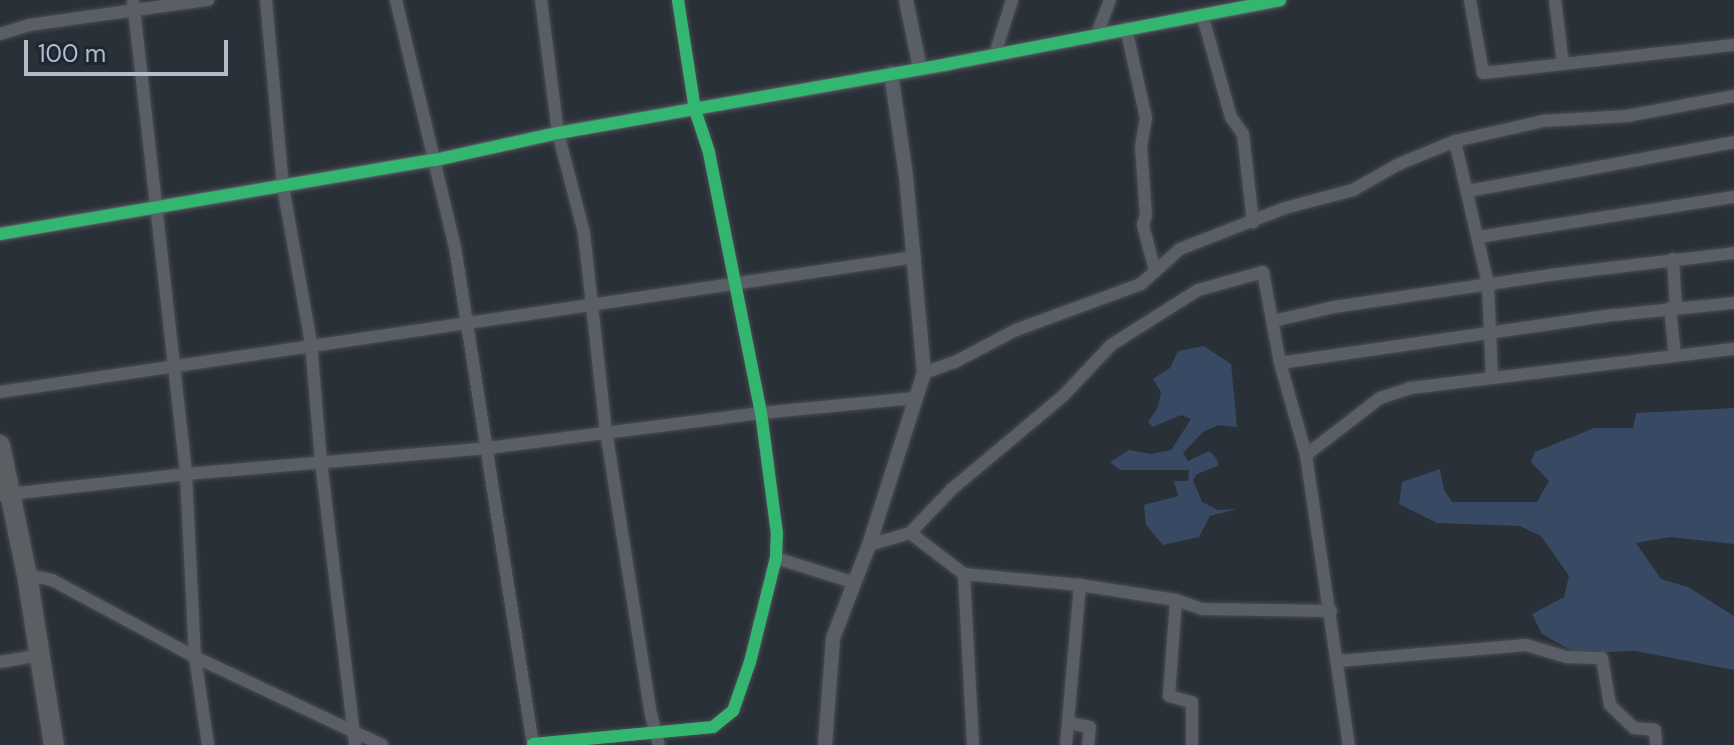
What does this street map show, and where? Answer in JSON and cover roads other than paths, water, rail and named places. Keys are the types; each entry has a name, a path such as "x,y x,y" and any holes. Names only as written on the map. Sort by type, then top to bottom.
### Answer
{"highway":[{"path":"0,445 5,494 27,575 54,745"}],"street":[{"path":"0,34 29,25 134,6 208,0"},
{"path":"266,0 283,187 311,343 321,462 355,745"},
{"path":"396,0 455,247 533,745 658,740 713,727 733,711 750,662 776,558 777,534 761,413 709,152 695,110 678,0"},
{"path":"541,0 558,133 584,233 606,431 658,740"},
{"path":"906,0 920,68"},
{"path":"995,54 1012,0"},
{"path":"1097,34 1110,0"},
{"path":"0,234 435,160 558,133 1280,0"},
{"path":"1470,0 1483,73 1734,45"},
{"path":"1555,0 1563,64"},
{"path":"134,6 186,474 195,657 208,745"},
{"path":"1202,14 1231,117 1243,134 1253,222"},
{"path":"1126,28 1146,118 1141,146 1146,215 1143,225 1155,271"},
{"path":"825,745 833,638 852,582 869,545 924,373 915,257 891,73"},
{"path":"924,373 941,368 1016,330 1141,284 1180,249 1285,208 1353,190 1399,164 1455,141 1543,121 1627,116 1734,96"},
{"path":"1455,141 1488,284 1492,378"},
{"path":"1468,191 1734,142"},
{"path":"1478,237 1611,213 1734,197"},
{"path":"1273,321 1334,307 1488,284 1734,253"},
{"path":"0,392 311,343 915,257"},
{"path":"1673,259 1675,356"},
{"path":"869,545 910,533 952,489 1063,396 1111,345 1198,290 1263,272 1280,363 1306,455 1339,661 1349,745"},
{"path":"1280,363 1673,308 1734,303"},
{"path":"1306,455 1380,398 1410,388 1734,349"},
{"path":"5,494 186,474 488,448 606,431 914,398"},
{"path":"910,533 964,574 1080,585 1176,600 1202,609 1331,611"},
{"path":"776,558 852,582"},
{"path":"964,574 973,745"},
{"path":"27,575 52,580 195,657 382,745"},
{"path":"1066,745 1080,585"},
{"path":"1176,600 1169,696 1192,702 1192,745"},
{"path":"1339,661 1526,645 1566,657 1602,658 1610,705 1634,728 1655,730 1656,745"},
{"path":"0,662 41,655"},
{"path":"1068,723 1090,727 1088,745"}],"water":[{"path":"1204,346 1231,364 1237,427 1218,425 1203,432 1183,453 1188,461 1209,451 1217,459 1218,466 1197,474 1193,480 1202,502 1218,510 1237,509 1210,516 1199,537 1163,545 1146,525 1144,505 1178,496 1174,481 1188,481 1189,470 1120,470 1110,462 1129,450 1151,454 1171,450 1191,419 1181,415 1153,427 1148,422 1158,407 1161,392 1153,379 1170,368 1178,351"},
{"path":"1734,408 1734,544 1670,537 1636,543 1661,579 1688,587 1734,616 1734,670 1635,651 1576,653 1542,634 1532,614 1564,597 1569,576 1541,536 1520,526 1437,523 1399,504 1402,482 1440,469 1444,490 1452,502 1537,502 1549,481 1531,462 1535,452 1594,428 1633,428 1636,413"}]}
